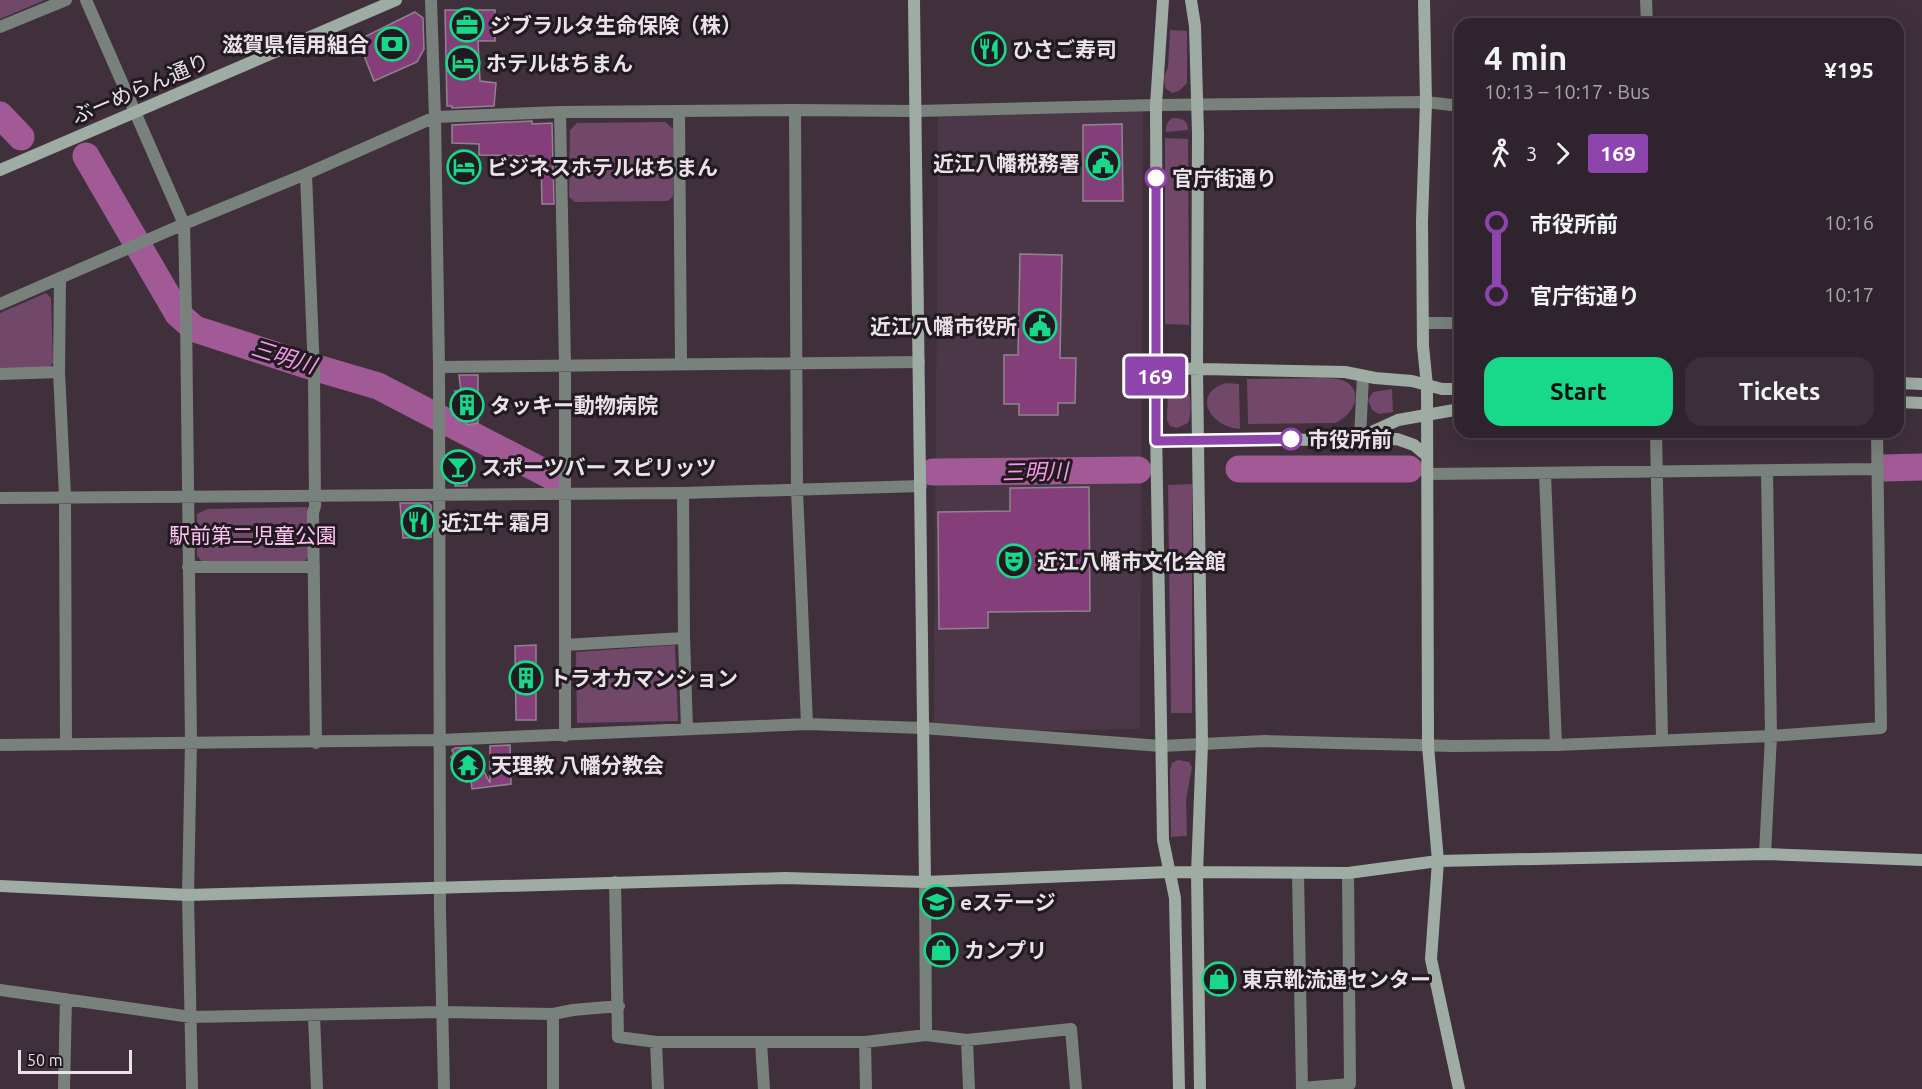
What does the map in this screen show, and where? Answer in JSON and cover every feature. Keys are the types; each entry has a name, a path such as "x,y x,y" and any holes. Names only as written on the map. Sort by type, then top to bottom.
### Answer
{"street":[{"path":"0,27 66,0"},
{"path":"86,0 184,225 191,742 188,895 192,1089"},
{"name":"ぶーめらん通り","path":"0,170 396,0"},
{"path":"431,0 441,494 440,740 444,1089"},
{"path":"914,0 926,1035"},
{"path":"1162,0 1156,105 1156,441 1163,840 1174,898 1179,1089"},
{"path":"1191,0 1195,26 1198,134 1197,369 1202,744 1197,873 1200,1089"},
{"path":"1424,0 1426,102 1422,221 1423,323 1427,386 1428,746 1438,861 1431,959 1459,1089"},
{"path":"1646,0 1647,18"},
{"path":"0,304 435,117 560,112 916,111 1197,104 1426,102 1454,104"},
{"path":"795,110 797,490 807,724"},
{"path":"679,111 681,363"},
{"path":"560,112 565,365 565,736"},
{"path":"306,174 314,367 316,743"},
{"path":"60,278 59,372 65,496 66,744"},
{"path":"1423,323 1454,323"},
{"path":"439,367 919,362"},
{"path":"1155,368 1346,372 1397,379 1442,389 1454,389"},
{"path":"0,374 59,372"},
{"path":"1360,438 1363,376"},
{"path":"1904,383 1922,384"},
{"path":"1904,402 1922,403"},
{"path":"1360,438 1398,420 1454,410"},
{"path":"1656,438 1662,739"},
{"path":"0,745 440,740 807,724 923,728 1161,746 1265,741 1428,746 1556,745 1771,736 1881,728 1877,438"},
{"path":"1156,441 1397,439 1414,445 1427,456"},
{"path":"1427,474 1878,470"},
{"path":"1765,854 1771,736 1767,471"},
{"path":"1545,474 1556,745"},
{"path":"0,498 683,493 921,486"},
{"path":"683,493 687,729"},
{"path":"188,567 314,567"},
{"path":"565,645 684,638"},
{"path":"0,886 188,895 784,878 925,882 1168,872 1348,873 1438,861 1765,854 1922,860"},
{"path":"1298,873 1302,1088 1350,1084 1348,873"},
{"path":"615,882 618,1037 656,1042 865,1042 926,1035 967,1040 1071,1029 1076,1089"},
{"path":"0,990 191,1017 442,1012 552,1014 619,1006"},
{"path":"64,1089 66,999"},
{"path":"552,1014 553,1089"},
{"path":"314,1016 317,1089"},
{"path":"967,1040 969,1089"},
{"path":"656,1042 658,1089"},
{"path":"761,1042 764,1089"},
{"path":"865,1042 866,1089"}],"shaded area":[{"path":"1143,108 1140,729 934,732 938,115"}],"green space":[{"path":"0,0 45,0 0,19"},
{"path":"1170,30 1187,31 1187,83 1179,91 1172,93 1165,88 1164,77 1168,67"},
{"path":"1173,118 1184,120 1188,130 1166,132 1169,120"},
{"path":"665,122 673,129 673,196 668,201 575,202 569,197 570,130 577,123"},
{"path":"1165,138 1188,139 1189,325 1165,324"},
{"path":"46,293 51,298 53,363 47,369 0,369 0,313"},
{"path":"1247,379 1342,380 1350,384 1354,390 1355,403 1341,420 1335,423 1248,424"},
{"path":"1176,382 1187,385 1190,404 1188,423 1177,428 1170,426 1167,420 1168,389"},
{"path":"1226,383 1239,384 1240,429 1220,422 1208,409 1209,394"},
{"path":"1392,389 1393,412 1379,414 1372,410 1368,400 1373,392"},
{"path":"1192,484 1192,713 1171,713 1168,485"},
{"name":"駅前第二児童公園","path":"307,507 309,555 304,563 204,564 197,556 197,514 208,509"},
{"path":"675,645 678,721 577,723 576,652"},
{"path":"1178,760 1189,762 1192,767 1186,800 1187,836 1171,837 1170,770 1172,763"}],"building":[{"path":"445,10 495,10 495,41 478,41 480,81 496,83 494,106 452,108 452,106 447,106"},
{"name":"滋賀県信用組合","path":"415,12 423,18 424,49 417,62 374,81 358,40"},
{"path":"532,121 532,124 552,123 554,204 542,204 541,156 479,155 479,144 452,143 452,125"},
{"name":"近江八幡税務署","path":"1122,124 1123,201 1083,201 1083,125"},
{"name":"近江八幡市役所","path":"1020,254 1062,255 1060,358 1076,358 1075,403 1058,403 1058,415 1019,415 1019,404 1004,404 1004,355 1018,355"},
{"name":"タッキー動物病院","path":"459,375 478,375 478,423 467,425 466,421 459,420 455,391 461,391"},
{"name":"スポーツバー スピリッツ","path":"450,456 466,456 467,486 455,486 455,478 448,479"},
{"name":"近江八幡市文化会館","path":"1089,487 1090,611 988,612 988,628 939,629 938,512 1010,511 1010,488"},
{"name":"近江牛 霜月","path":"400,503 429,503 431,505 431,537 403,538"},
{"name":"トラオカマンション","path":"536,645 536,720 516,720 515,646"},
{"name":"天理教 八幡分教会","path":"510,745 511,784 472,789 471,780 466,782 451,757 454,754 452,750 455,748 471,747 490,783 490,746"}],"waterway":[{"name":"三明川","path":"0,115 21,137"},
{"name":"三明川","path":"86,156 178,314 195,329 378,386 555,478"},
{"name":"三明川","path":"1884,468 1922,467"},
{"name":"三明川","path":"1239,469 1409,469"},
{"name":"三明川","path":"933,472 1138,470"}],"bus line":[{"name":"169","path":"1156,178 1156,441 1291,439"}],"place":[{"name":"ジブラルタ生命保険（株）","path":"467,25"},
{"name":"滋賀県信用組合","path":"392,44"},
{"name":"ひさご寿司","path":"989,49"},
{"name":"ホテルはちまん","path":"463,63"},
{"name":"近江八幡税務署","path":"1103,163"},
{"name":"ビジネスホテルはちまん","path":"464,167"},
{"name":"官庁街通り","path":"1156,178"},
{"name":"近江八幡市役所","path":"1040,326"},
{"name":"タッキー動物病院","path":"467,405"},
{"name":"市役所前","path":"1291,439"},
{"name":"スポーツバー スピリッツ","path":"458,467"},
{"name":"近江牛 霜月","path":"418,522"},
{"name":"近江八幡市文化会館","path":"1014,561"},
{"name":"トラオカマンション","path":"526,678"},
{"name":"天理教 八幡分教会","path":"468,765"},
{"name":"eステージ","path":"937,902"},
{"name":"カンプリ","path":"941,950"},
{"name":"東京靴流通センター","path":"1219,979"}]}
